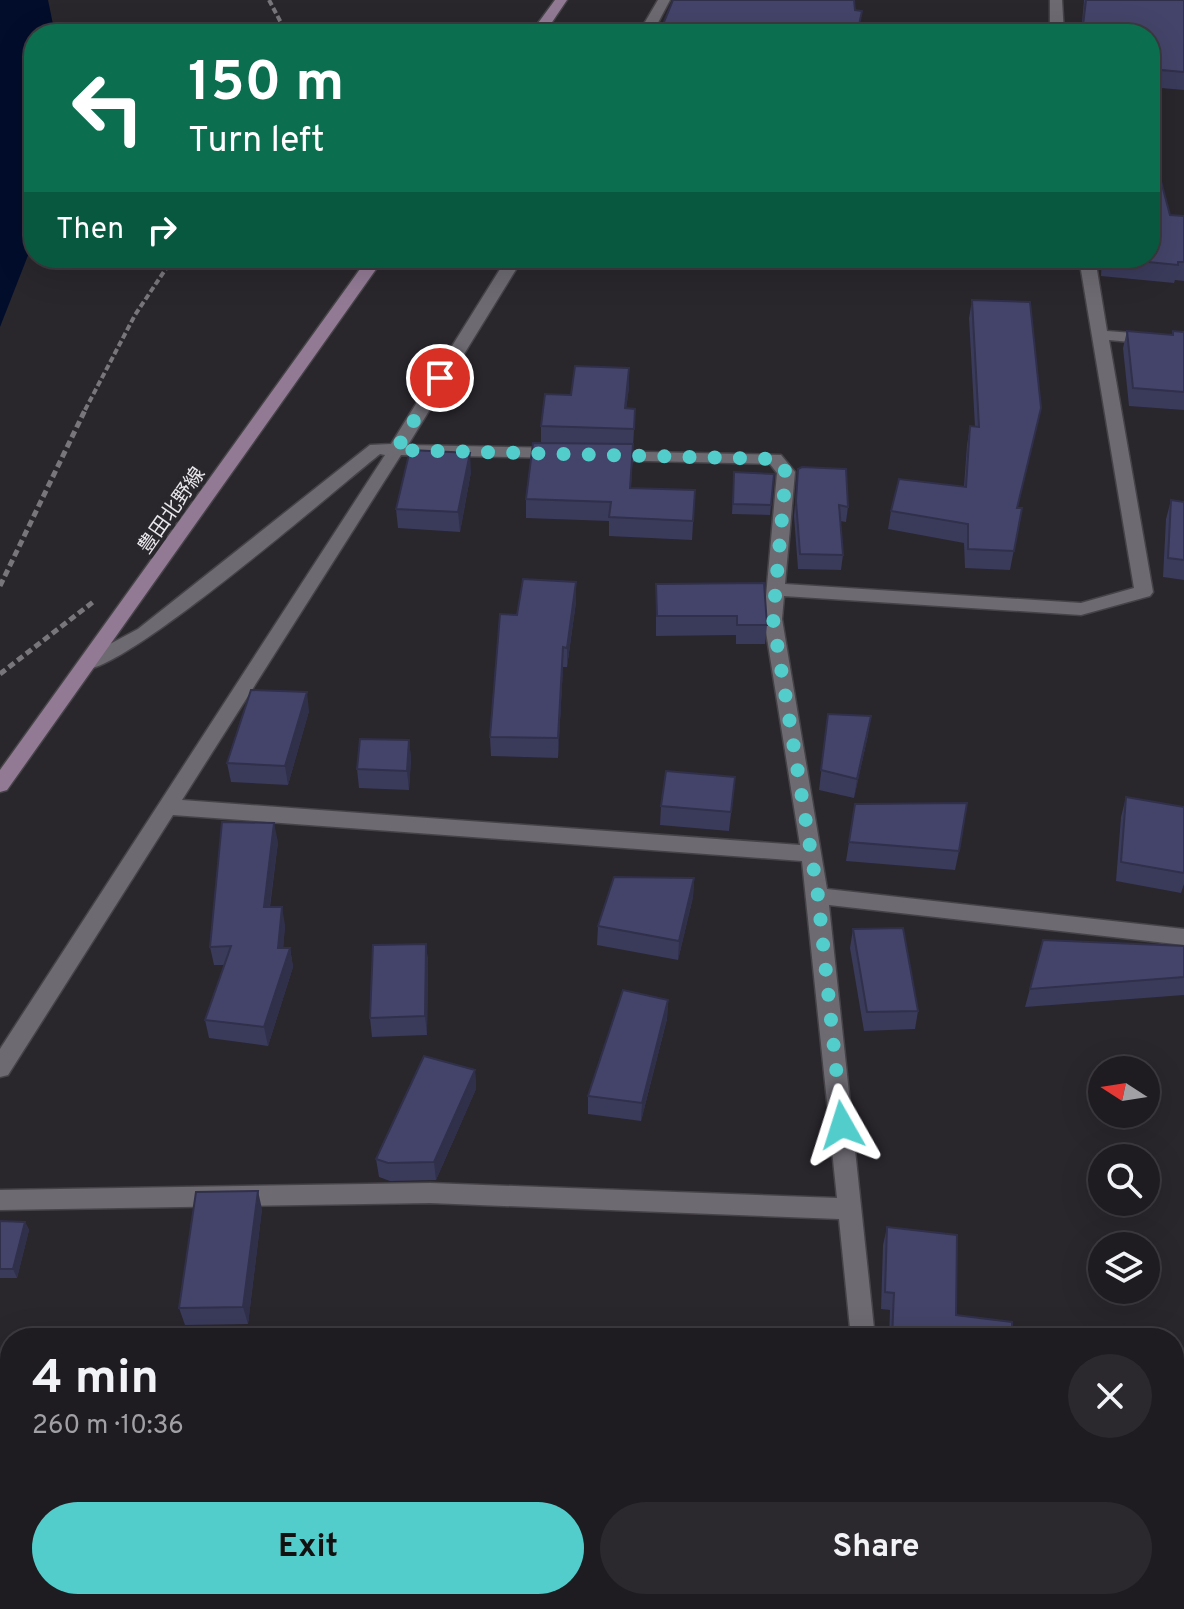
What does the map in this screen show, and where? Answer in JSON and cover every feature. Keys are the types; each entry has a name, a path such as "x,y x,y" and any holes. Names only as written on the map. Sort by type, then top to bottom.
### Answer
{"main road":[{"path":"544,24 561,0"},
{"name":"豊田北野線","path":"0,785 369,268"}],"street":[{"path":"651,24 664,0"},
{"path":"1056,0 1057,24"},
{"path":"0,1068 170,807 509,268"},
{"path":"776,589 1081,609 1144,592 1089,268"},
{"path":"1102,335 1184,342"},
{"path":"89,664 145,633 376,449 775,459 786,472 773,619 818,896 862,1328"},
{"path":"170,807 811,854"},
{"path":"818,896 1184,937"},
{"path":"0,1200 430,1193 851,1209"}],"path":[{"path":"269,0 282,24"},
{"path":"0,586 109,360 166,268"},
{"path":"0,674 103,595"}],"water":[{"path":"0,0 48,0 53,24 24,24 24,266 0,327"}],"building":[{"path":"673,0 854,0 855,10 862,11 859,24 663,24"},
{"path":"1086,0 1184,0 1184,72 1160,70 1160,24 1083,24"},
{"path":"1160,178 1170,215 1184,216 1184,262 1178,262 1178,265 1160,263"},
{"path":"972,300 1030,302 1041,408 1017,508 1022,508 1014,551 968,549 968,524 891,511 899,479 966,487 970,426 979,427"},
{"path":"1127,331 1173,335 1173,331 1184,332 1184,392 1133,388"},
{"path":"575,366 629,368 625,408 635,409 634,429 541,426 545,394 571,395"},
{"path":"533,443 633,444 630,488 695,490 693,521 609,517 611,502 526,499"},
{"path":"410,450 470,453 458,512 396,509"},
{"path":"798,469 846,469 848,507 839,505 843,555 800,554 796,501"},
{"path":"734,472 774,474 771,505 733,504"},
{"path":"1171,500 1184,502 1184,560 1168,558"},
{"path":"523,579 576,582 567,648 563,647 558,738 490,737 500,614 517,615"},
{"path":"764,583 767,625 737,625 737,616 657,616 656,584"},
{"path":"251,690 307,692 285,766 227,763"},
{"path":"828,714 871,716 857,779 821,770"},
{"path":"360,739 409,740 407,771 357,769"},
{"path":"666,771 735,777 731,812 661,806"},
{"path":"1126,797 1184,807 1184,873 1121,862"},
{"path":"967,803 959,851 849,842 855,804"},
{"path":"222,822 274,823 264,907 282,907 278,948 290,948 264,1027 205,1020 231,946 210,947"},
{"path":"614,877 694,878 679,941 598,926"},
{"path":"903,928 918,1011 867,1012 853,929"},
{"path":"1043,940 1184,946 1184,977 1030,989"},
{"path":"426,944 425,1016 370,1018 373,945"},
{"path":"623,990 668,1000 642,1103 588,1096"},
{"path":"424,1056 475,1070 434,1162 388,1163 376,1159"},
{"path":"258,1191 243,1307 179,1308 196,1192"},
{"path":"0,1221 25,1222 13,1269 0,1269"},
{"path":"887,1227 957,1235 956,1315 1012,1322 1012,1328 892,1328 894,1293 885,1292"}],"route":[{"path":"440,378 396,450 775,459 786,472 773,619 818,896 842,1125"}]}
